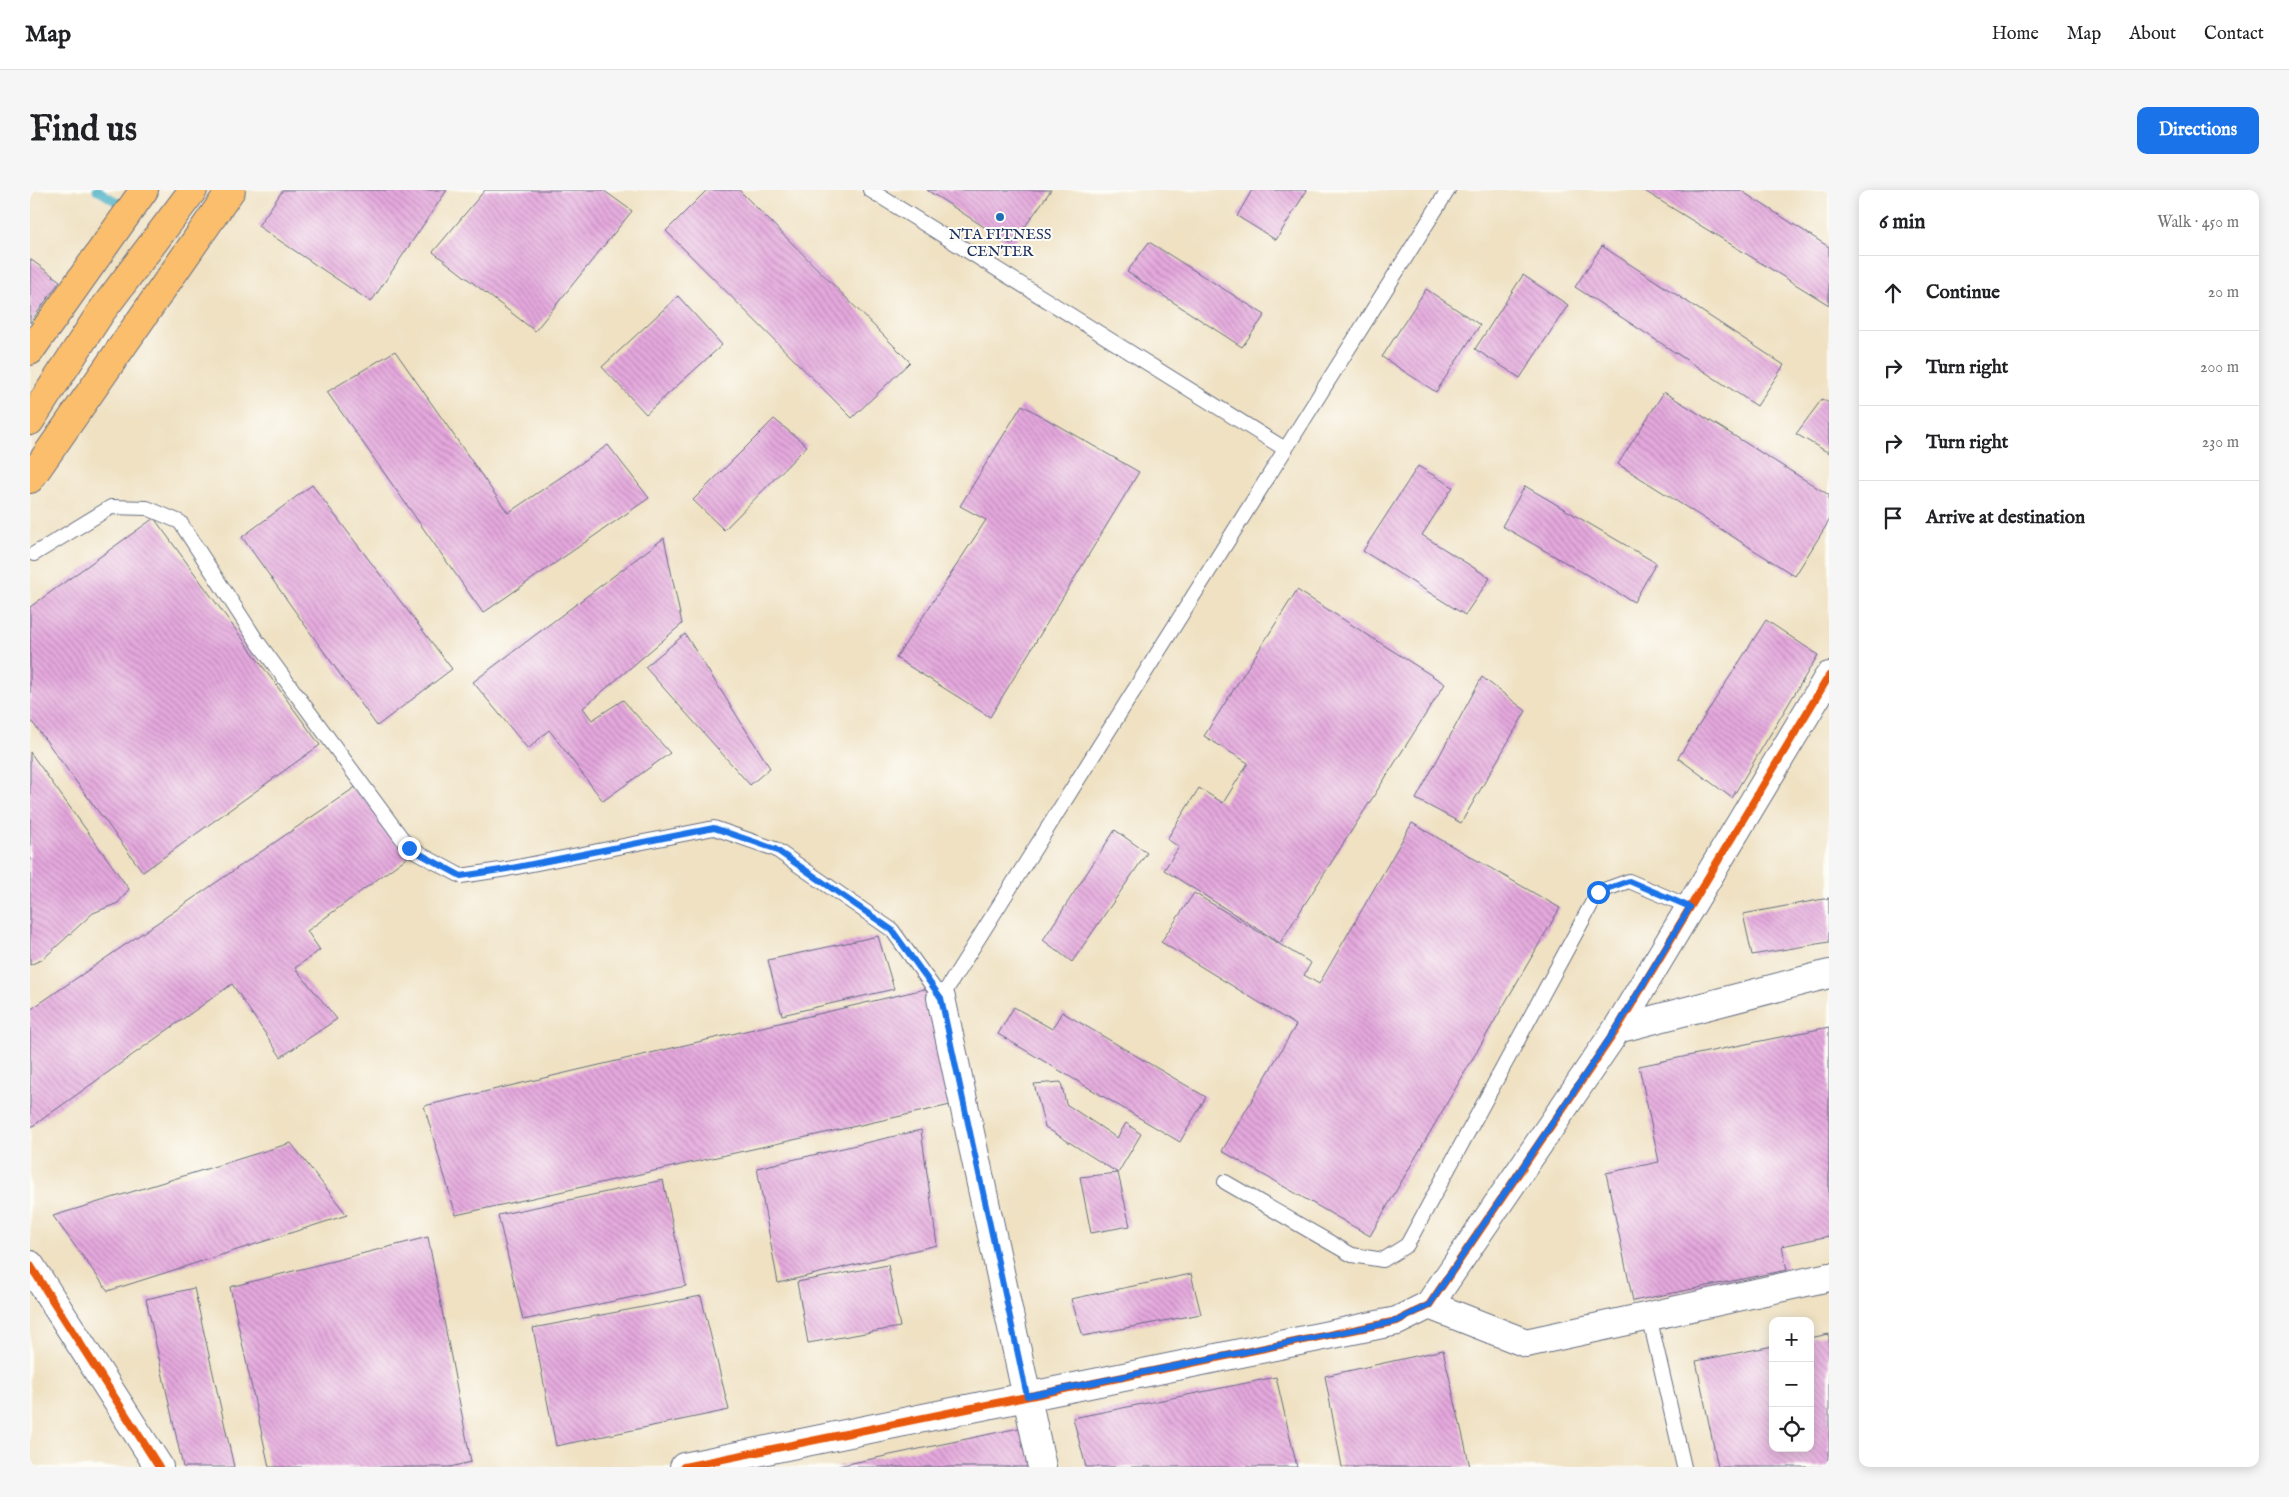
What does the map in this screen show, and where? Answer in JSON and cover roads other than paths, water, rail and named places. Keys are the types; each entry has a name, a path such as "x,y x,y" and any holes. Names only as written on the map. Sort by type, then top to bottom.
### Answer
{"highway":[{"path":"30,351 144,190"},
{"path":"30,421 101,312 193,190"},
{"path":"30,479 231,190"}],"street":[{"path":"684,1467 1397,1321 1429,1305 1616,1029 1829,676"},
{"path":"1616,1029 1829,974"},
{"path":"941,998 1042,1467"},
{"path":"30,1265 160,1467"},
{"path":"1429,1305 1526,1343 1829,1277"}],"lane":[{"path":"870,190 1286,449"},
{"path":"34,554 111,507 147,508 180,522 257,641 409,848 461,876 507,869 714,828 775,849 892,930 941,998 1448,190"},
{"path":"1226,1182 1352,1255 1384,1260 1407,1245 1598,892 1629,881 1690,907"},
{"path":"1649,1316 1684,1467"}],"waterway":[{"path":"97,190 117,202"}],"place":[{"name":"NTA FITNESS CENTER","path":"1000,217"}]}
